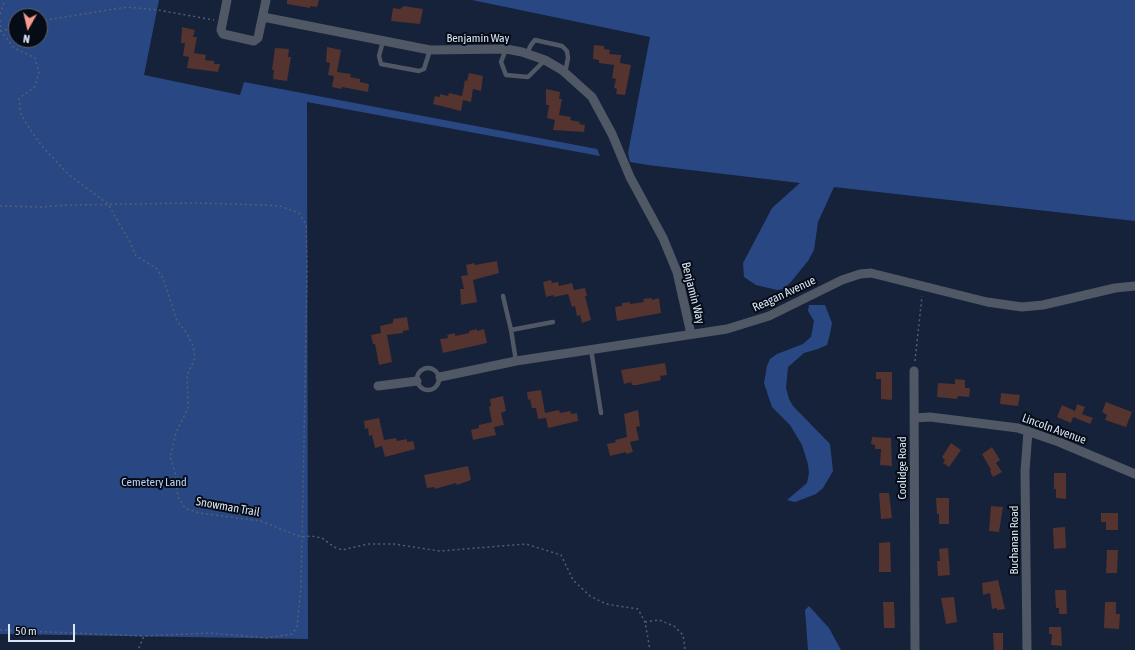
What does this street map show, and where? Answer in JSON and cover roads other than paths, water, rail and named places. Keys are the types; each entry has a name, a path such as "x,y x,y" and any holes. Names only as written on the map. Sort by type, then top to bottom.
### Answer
{"street":[{"path":"227,0 221,30 223,34 254,41 258,38 266,0"},
{"name":"Benjamin Way","path":"263,17 430,50 506,49 545,60 565,73 592,97 612,134 637,191 663,238 677,272 691,334"},
{"name":"Reagan Avenue","path":"440,376 516,361 727,329 769,316 836,283 860,274 871,273 987,302 1022,306 1043,305 1115,288 1135,286"},
{"name":"Coolidge Road","path":"914,371 915,650"},
{"path":"378,386 417,381"},
{"name":"Lincoln Avenue","path":"914,418 930,417 998,425 1028,431 1135,474"},
{"name":"Buchanan Road","path":"1026,650 1025,472 1028,431"}],"lane":[{"path":"527,54 535,40 562,46 567,51 568,58 565,73"},
{"path":"384,41 379,56 381,64 419,71 424,69 430,50"},
{"path":"506,49 501,62 506,75 528,77 545,60"},
{"path":"503,296 516,361"},
{"path":"511,330 553,322"},
{"path":"591,349 601,413"},
{"path":"426,368 435,370 440,376 438,386 429,390 421,388 417,381 419,372 426,368"}],"park label":[{"name":"Cemetery Land","path":"154,482"}]}
